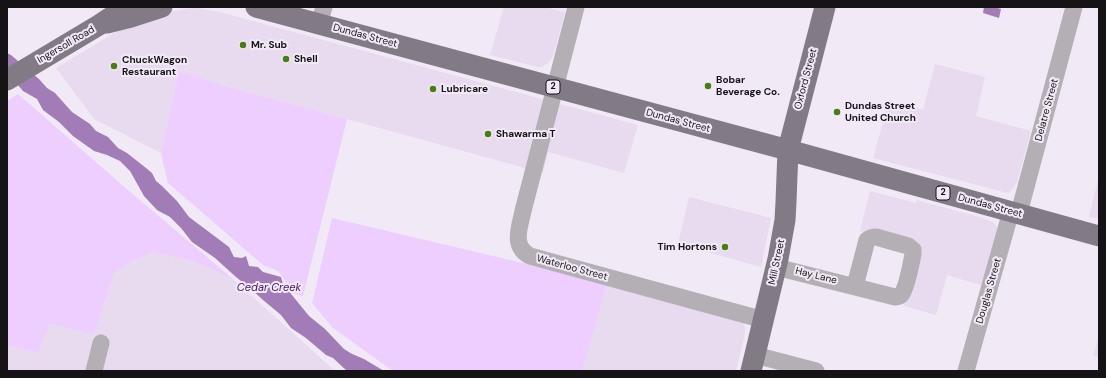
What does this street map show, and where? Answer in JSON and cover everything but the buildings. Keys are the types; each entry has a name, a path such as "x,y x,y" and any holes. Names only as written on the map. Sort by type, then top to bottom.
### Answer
{"main road":[{"name":"Ingersoll Road","path":"8,79 34,63 100,16 114,15 123,7"},
{"path":"100,16 131,17 162,7"},
{"name":"Dundas Street","path":"256,7 321,16 554,87 1099,236"},
{"name":"Oxford Street","path":"788,150 825,7"},
{"name":"Mill Street","path":"753,363 764,320 785,220 788,150"}],"street":[{"path":"554,87 576,7"},
{"name":"Delatre Street","path":"1015,212 1074,7"},
{"name":"Waterloo Street","path":"554,87 518,234 519,246 524,253 530,256 764,320"},
{"name":"Douglas Street","path":"966,371 1015,212"},
{"name":"Hay Lane","path":"776,266 855,286"},
{"path":"94,371 101,343"},
{"path":"753,363 816,371"}],"shaded area":[{"path":"504,7 544,7 565,12 554,53 548,63 542,67 538,67 490,55"},
{"path":"196,8 216,11 638,125 624,173 548,152 543,173 225,86 179,71 161,153 94,119 56,68 130,24 161,13"},
{"path":"935,64 985,77 976,116 1031,131 1017,182 1008,193 873,158 889,101 923,110"},
{"path":"179,71 225,86 347,119 303,296 295,294 287,287 285,280 278,271 263,265 168,183 161,153"},
{"path":"18,94 233,279 192,261 153,252 133,261 114,273 94,335 50,323 38,353 7,346 7,101"},
{"path":"1099,176 1099,219 1089,217"},
{"path":"870,191 916,203 917,200 993,222 997,227 997,230 984,286 947,275 936,315 904,306 921,247 860,231"},
{"path":"689,197 771,218 761,267 678,244"},
{"path":"332,218 523,263 607,285 582,371 394,371 390,369 333,328 312,303"},
{"path":"153,252 192,261 233,279 335,371 7,371 7,346 38,353 50,322 94,335 114,273 133,261"},
{"path":"607,285 745,323 743,324 745,327 745,334 736,371 582,371"},
{"path":"1099,335 1099,357 1093,356"}],"water":[{"path":"984,7 1001,9 999,18 983,13"},
{"name":"Cedar Creek","path":"7,53 39,79 47,88 55,93 72,112 90,124 96,131 108,137 118,148 127,153 152,173 156,181 177,201 189,217 229,247 234,257 242,258 246,256 249,266 258,267 263,272 281,277 283,284 309,316 325,329 344,349 384,371 347,371 333,358 326,355 306,338 291,328 281,315 215,258 192,242 170,217 157,210 144,196 130,171 120,161 94,151 73,136 59,122 43,110 37,99 23,91 7,72"}],"place":[{"name":"Mr. Sub","path":"243,45"},
{"name":"Shell","path":"286,59"},
{"name":"ChuckWagon Restaurant","path":"114,66"},
{"name":"Bobar Beverage Co.","path":"708,86"},
{"name":"Lubricare","path":"433,89"},
{"name":"Dundas Street United Church","path":"837,112"},
{"name":"Shawarma T","path":"488,134"},
{"name":"Tim Hortons","path":"725,247"}]}
